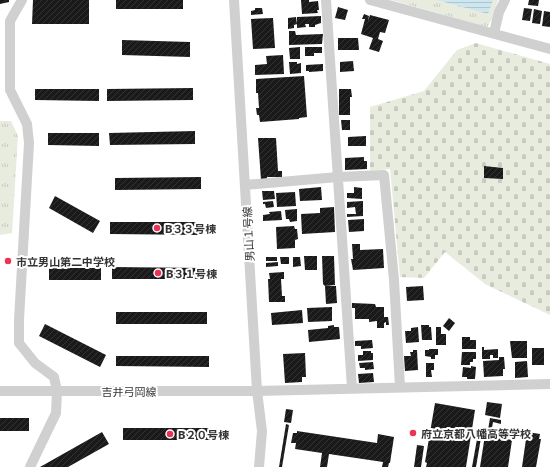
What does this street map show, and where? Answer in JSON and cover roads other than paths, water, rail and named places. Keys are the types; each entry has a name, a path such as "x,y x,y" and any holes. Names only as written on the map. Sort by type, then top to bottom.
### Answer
{"street":[{"path":"22,0 10,21 10,90 27,124 29,143 19,343 35,363 54,377 57,391 56,413 30,467"},
{"name":"男山１号線","path":"234,0 257,391 262,431 259,467"},
{"path":"326,0 352,388"},
{"path":"370,0 550,49"},
{"path":"494,33 499,12 505,0"},
{"path":"245,185 338,177 384,175 394,280 400,387"},
{"name":"吉井弓岡線","path":"0,391 257,391 550,384"}],"water":[{"path":"437,0 493,0 488,14"}],"place":[{"name":"B３３号棟","path":"157,228"},
{"name":"市立男山第二中学校","path":"8,261"},
{"name":"B３１号棟","path":"158,273"},
{"name":"府立京都八幡高等学校","path":"413,433"},
{"name":"B２０号棟","path":"170,434"}]}
